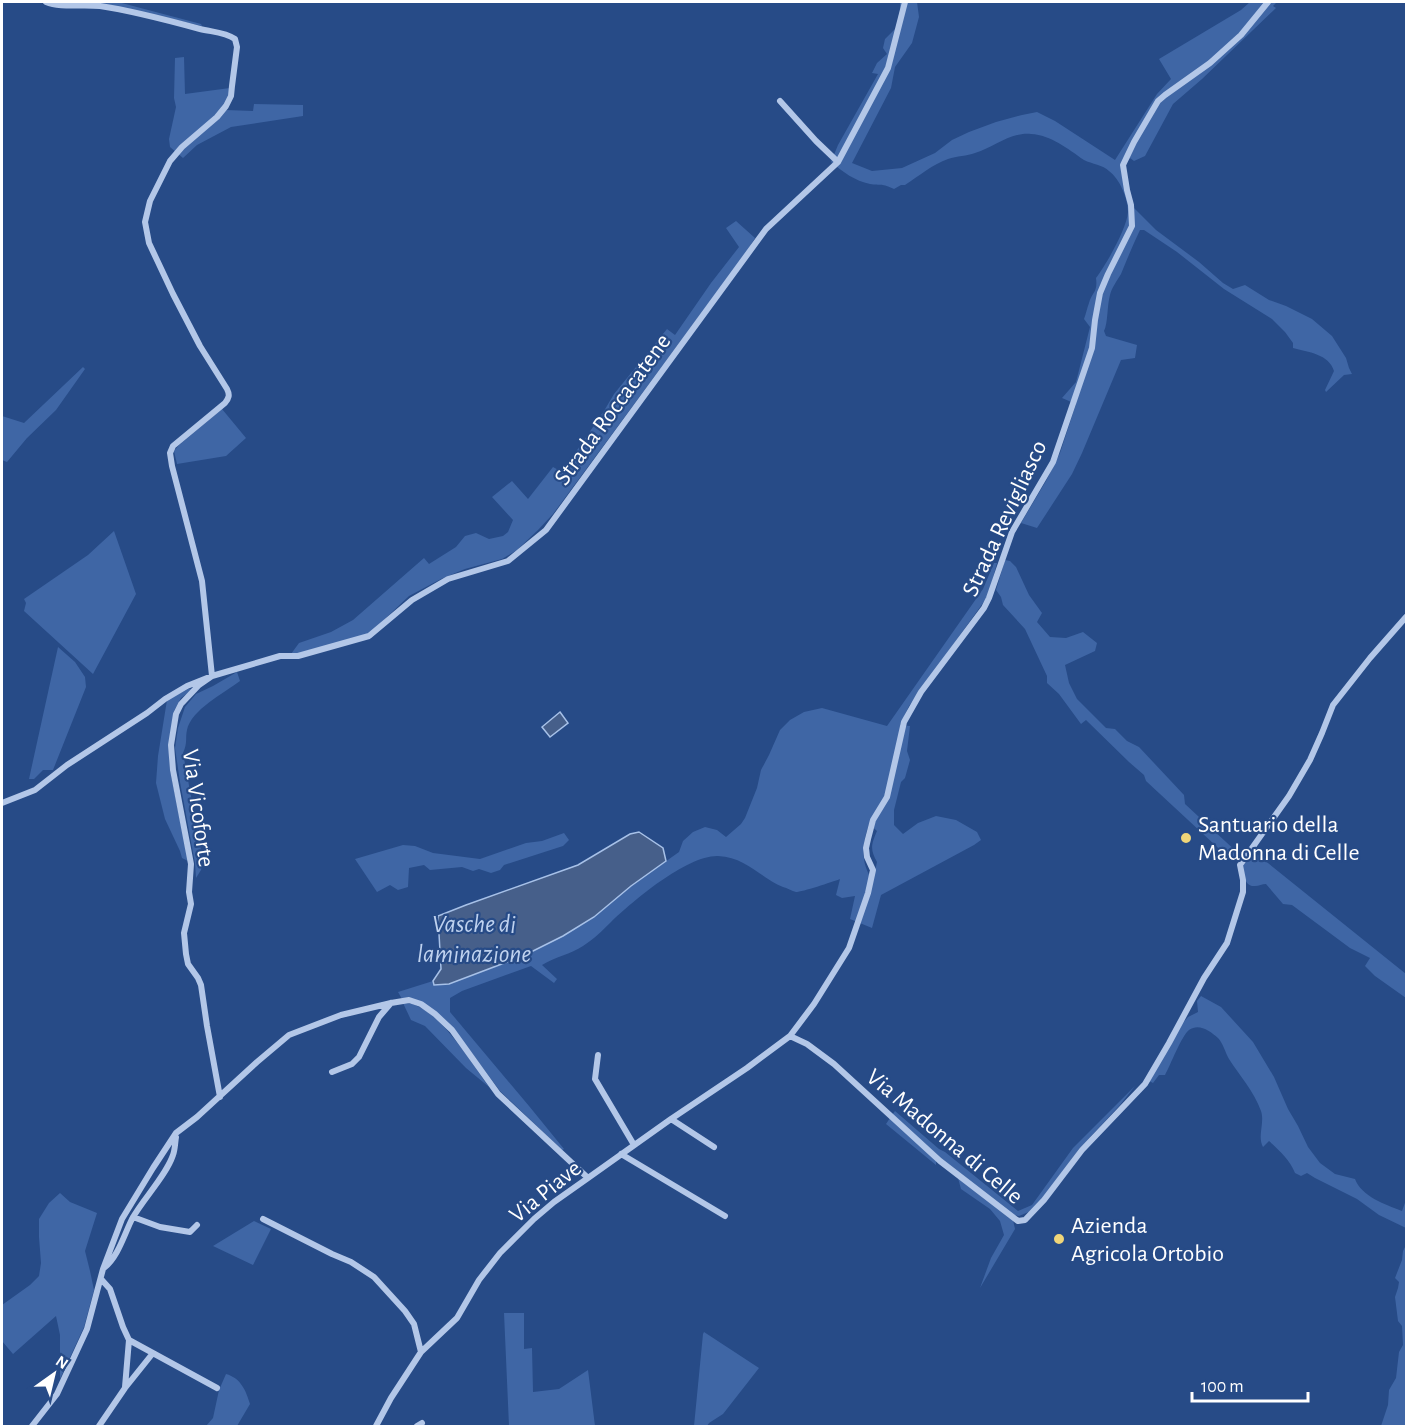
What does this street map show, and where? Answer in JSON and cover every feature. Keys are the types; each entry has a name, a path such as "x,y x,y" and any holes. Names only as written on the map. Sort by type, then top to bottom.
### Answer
{"street":[{"path":"46,2 99,6 133,12 229,35 236,39 232,86 226,106 170,161 145,215 148,243 200,346 229,396 225,403 173,446 170,453 202,581 212,676"},
{"name":"Strada Roccacatene","path":"2,803 35,790 67,765 187,686 212,676 280,656 298,656 369,636 412,600 448,579 508,561 546,530 766,229 838,162 888,68 905,2"},
{"name":"Strada Revigliasco","path":"790,1036 814,1004 849,948 868,893 873,870 867,857 868,839 873,820 887,796 904,722 921,692 989,598 1012,532 1053,462 1092,348 1100,293 1107,274 1132,226 1131,206 1126,190 1123,165 1158,101 1210,63 1241,35 1268,2"},
{"path":"780,100 838,162"},
{"name":"Via Madonna di Celle","path":"790,1036 807,1044 834,1064 949,1168 1018,1221 1025,1220 1044,1200 1082,1150 1151,1074 1204,978 1227,943 1243,892 1240,865 1310,760 1333,705 1370,658 1407,617"},
{"name":"Via Vicoforte","path":"212,676 199,685 181,704 176,714 171,745 173,770 191,864 189,892 191,904 184,933 186,954 188,964 201,986 220,1097"},
{"path":"32,1426 57,1394 87,1329 103,1269 122,1219 176,1133 289,1035 341,1015 391,1003 410,1000 421,1004 452,1030 498,1094 588,1178"},
{"path":"332,1072 352,1064 359,1057 379,1017 391,1003"},
{"name":"Via Piave","path":"376,1426 421,1352 457,1318 479,1280 500,1253 534,1219 621,1154 790,1036"},
{"path":"598,1055 595,1079 634,1145"},
{"path":"670,1119 714,1147"},
{"path":"103,1269 121,1245 133,1217 174,1155 176,1133"},
{"path":"621,1154 725,1216"},
{"path":"133,1217 160,1227 190,1232 197,1225"},
{"path":"263,1219 351,1262 374,1277 414,1324 421,1352"},
{"path":"101,1279 110,1289 129,1340 125,1388"},
{"path":"129,1340 217,1388"},
{"path":"99,1426 153,1353"}],"shaded area":[{"path":"58,2 118,2 202,26 120,7"},
{"path":"900,2 917,2 919,17 912,43 895,67 891,88 852,163 872,171 902,168 935,153 952,140 969,132 996,122 1037,112 1115,160 1157,94 1171,79 1159,59 1241,10 1250,2 1277,2 1273,6 1276,8 1173,104 1145,156 1134,161 1130,158 1125,165 1133,207 1156,230 1223,283 1233,289 1245,285 1269,300 1312,319 1332,336 1346,358 1352,374 1344,375 1326,392 1334,371 1328,361 1323,357 1293,348 1293,343 1272,319 1224,289 1177,252 1144,230 1140,230 1111,292 1104,331 1106,336 1137,345 1135,358 1121,360 1072,474 1037,528 1021,523 1060,453 1076,404 1062,398 1076,382 1090,327 1084,319 1095,290 1096,278 1110,256 1127,219 1127,201 1120,184 1107,169 1084,160 1059,143 1031,134 1016,135 975,153 942,161 905,185 894,189 859,181 831,162 838,145 878,74 872,73 877,63 887,54 883,48 885,39 896,28"},
{"path":"184,57 185,94 230,88 226,110 253,111 254,104 303,105 303,116 231,127 197,145 183,158 170,147 169,139 176,107 174,98 175,58"},
{"path":"736,221 755,238 747,251 553,514 538,530 517,550 502,559 465,569 409,596 369,634 291,654 299,643 331,632 353,620 424,558 429,564 456,547 465,536 476,533 489,539 503,536 508,532 513,520 492,497 512,481 528,499 553,467 560,471 573,456 614,394 667,329 675,335 739,247 726,228"},
{"path":"83,367 85,369 56,410 27,438 7,462 2,460 2,416 24,423"},
{"path":"222,409 246,438 226,456 177,464 174,451"},
{"path":"114,531 136,594 93,674 24,611 26,603 24,599 88,555"},
{"path":"1005,560 1010,561 1016,567 1029,595 1042,613 1037,622 1050,637 1066,638 1083,632 1097,643 1095,651 1065,665 1069,683 1077,699 1106,728 1115,729 1127,741 1139,747 1184,795 1185,804 1239,854 1232,859 1229,858 1146,781 1144,775 1086,720 1081,724 1059,694 1047,683 1047,676 1025,629 1003,605 996,590"},
{"path":"994,563 997,563 988,596 909,706 900,725 910,726 907,751 910,760 905,778 901,782 894,810 894,825 903,834 918,823 936,816 956,820 977,832 981,840 881,895 872,928 850,919 855,896 842,898 836,895 840,879 796,892 774,883 737,860 718,856 705,858 691,863 661,881 583,946 542,965 557,979 554,983 531,966 462,991 450,998 450,1012 564,1149 562,1150 500,1091 454,1029 435,1012 402,999 398,992 433,981 434,985 449,984 524,956 563,936 594,917 631,886 679,852 683,841 693,832 705,827 717,830 726,837 745,818 757,788 761,770 780,730 790,720 804,712 822,708 887,726 983,589","holes":["869,824 877,831 872,847 877,862 873,881 864,860 864,846"]},
{"path":"58,647 75,662 85,677 86,687 53,770 43,770 34,779 29,779"},
{"path":"237,672 240,681 201,709 187,730 183,753 203,861 196,878 175,748 178,728 185,707 196,694"},
{"path":"188,689 193,689 181,698 174,711 169,744 170,770 188,861 182,858 165,819 156,783 167,700"},
{"path":"564,833 569,840 563,846 504,865 500,870 491,873 462,867 430,870 424,865 409,868 408,887 398,890 390,885 377,892 355,859 403,845 415,846 433,853 480,859"},
{"path":"1253,851 1406,974 1406,998 1365,966 1370,958 1350,948 1292,905 1283,904 1266,884 1251,886 1245,879 1243,866"},
{"path":"1201,996 1221,1007 1253,1042 1274,1077 1308,1147 1320,1163 1335,1174 1355,1179 1368,1195 1389,1206 1402,1211 1406,1200 1406,1228 1307,1173 1301,1176 1295,1173 1281,1152 1269,1141 1263,1147 1261,1143 1262,1116 1258,1104 1215,1035 1197,1027 1189,1030 1165,1075 1159,1075 1153,1083 1149,1081 1181,1025 1188,1017 1198,1012 1197,1001"},
{"path":"403,1003 415,1005 439,1022 489,1087 466,1068 425,1026 411,1020"},
{"path":"1135,1086 1079,1149 1039,1203 1031,1211 1019,1216 1013,1215 942,1159 892,1115 895,1111 1018,1211 1032,1205 1073,1148"},
{"path":"890,1118 936,1160 936,1165 886,1124"},
{"path":"958,1178 1013,1220 1015,1229 980,1288 991,1258 1004,1235 1000,1221 990,1209 961,1189"},
{"path":"60,1193 70,1202 97,1213 85,1251 94,1290 84,1327 60,1379 60,1335 56,1316 13,1354 2,1341 2,1305 39,1276 41,1263 39,1219 49,1203"},
{"path":"254,1221 271,1229 253,1265 213,1246"},
{"path":"1406,1245 1406,1426 1381,1426 1388,1405 1389,1390 1396,1378 1399,1352 1403,1345 1402,1326 1398,1321 1395,1297 1399,1282 1395,1278"},
{"path":"504,1313 524,1313 524,1349 532,1348 533,1392 559,1389 588,1370 595,1426 509,1426"},
{"path":"704,1332 759,1368 723,1414 707,1426 694,1426 703,1334"},
{"path":"226,1374 239,1382 250,1404 237,1426 206,1426 213,1418 219,1390"}],"water":[{"path":"560,712 568,723 550,737 542,727"},
{"name":"Vasche di laminazione","path":"639,832 663,848 666,861 594,917 523,956 449,984 434,985 433,981 441,969 438,916 578,865 630,834"}],"place":[{"name":"Santuario della Madonna di Celle","path":"1186,838"},
{"name":"Azienda Agricola Ortobio","path":"1059,1239"}]}
